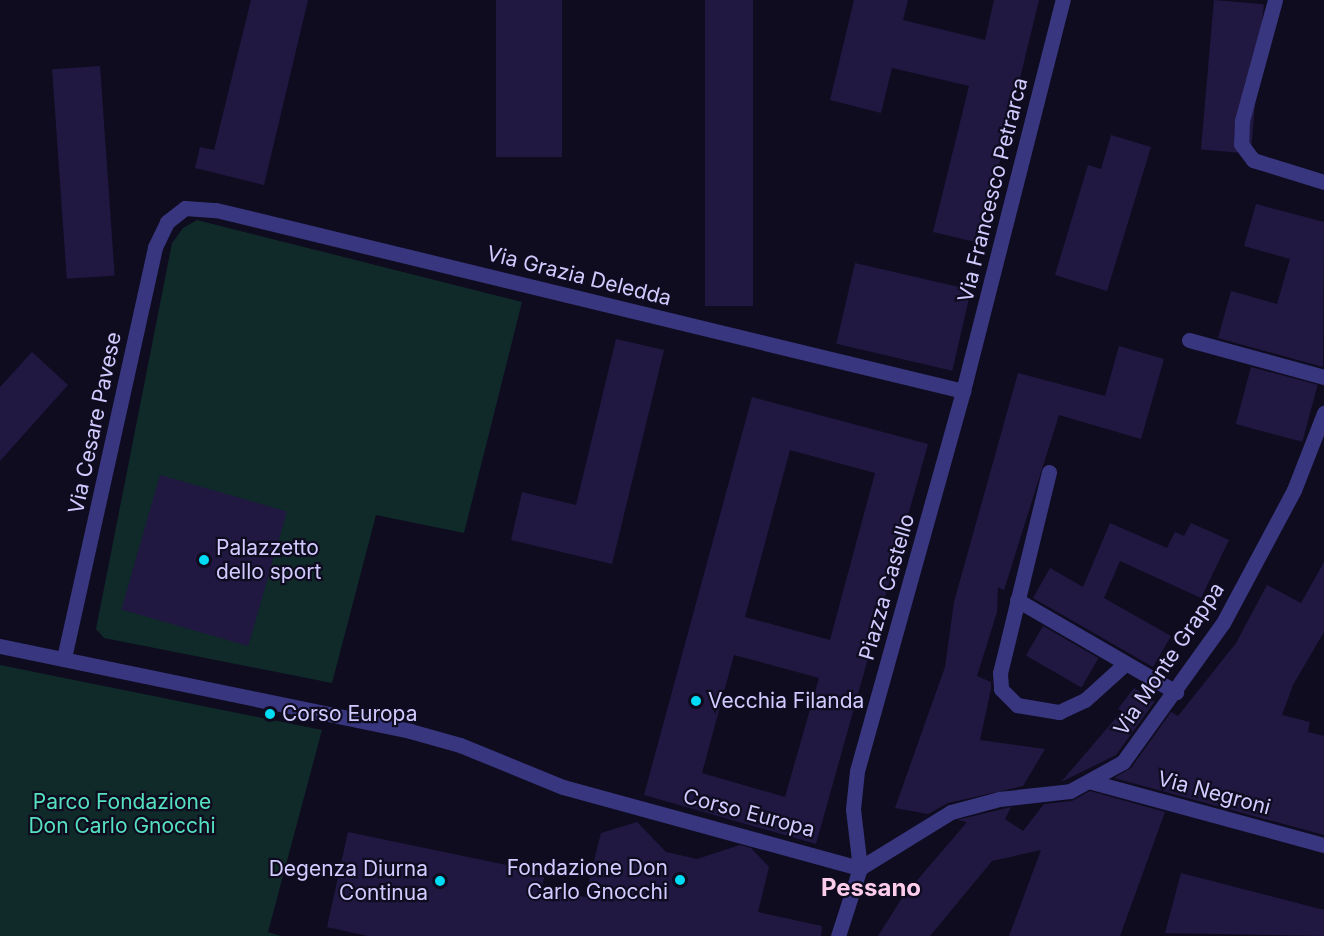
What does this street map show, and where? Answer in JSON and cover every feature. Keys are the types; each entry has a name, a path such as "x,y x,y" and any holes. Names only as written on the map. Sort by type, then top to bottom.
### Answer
{"street":[{"name":"Via Francesco Petrarca","path":"963,391 1063,0"},
{"path":"1275,0 1240,144 1253,160 1324,182"},
{"name":"Via Grazia Deledda","path":"185,208 227,213 963,391"},
{"name":"Via Cesare Pavese","path":"64,658 155,247 167,222 185,208"},
{"path":"1189,340 1324,377"},
{"name":"Piazza Castello","path":"838,936 860,868 853,809 857,771 963,391"},
{"name":"Via Monte Grappa","path":"860,868 923,825 960,809 999,799 1062,793 1092,782 1135,750 1222,623 1270,535 1324,413"},
{"path":"1049,472 1000,680 1009,701 1044,712 1066,710 1126,663"},
{"path":"1017,600 1176,692"},
{"name":"Corso Europa","path":"0,646 410,731 471,749 563,787 860,868"},
{"name":"Via Negroni","path":"1092,782 1324,845"}],"green space":[{"path":"197,220 522,302 464,533 376,515 332,683 104,638 96,629 172,243 183,228"},
{"name":"Parco Fondazione Don Carlo Gnocchi","path":"0,665 322,730 268,932 281,936 0,936"}],"building":[{"path":"251,0 308,0 264,185 195,168 200,147 214,150"},
{"path":"496,0 562,0 562,157 496,157"},
{"path":"705,0 753,0 753,306 705,306"},
{"path":"854,0 908,0 903,20 985,40 994,0 1039,0 980,243 933,232 969,86 892,68 881,113 830,100"},
{"path":"1214,0 1264,4 1251,154 1201,149"},
{"path":"100,66 115,275 67,279 52,69"},
{"path":"1111,135 1151,147 1107,291 1055,275 1088,165 1101,169"},
{"path":"1256,204 1324,222 1323,367 1218,338 1231,291 1277,304 1290,259 1244,246"},
{"path":"855,263 971,290 952,371 836,344"},
{"path":"616,339 664,350 612,564 511,540 522,492 576,505"},
{"path":"1119,346 1164,359 1141,439 1059,415 1004,590 998,587 997,612 977,676 991,682 980,740 1045,749 1023,786 948,803 928,814 895,808 945,667 954,602 1018,373 1105,396"},
{"path":"32,352 68,385 0,461 0,387"},
{"path":"1251,367 1318,385 1302,442 1236,424"},
{"path":"752,397 928,444 816,844 644,795","holes":["790,450 875,473 830,640 745,617","734,655 819,678 785,797 702,773"]},
{"name":"Palazzetto dello sport","path":"160,475 287,511 248,646 121,610"},
{"path":"1110,523 1167,548 1175,532 1184,536 1191,523 1229,540 1201,598 1120,561 1104,598 1171,636 1153,667 1033,598 1050,568 1083,587"},
{"path":"1324,562 1324,632 1293,685 1282,715 1310,722 1308,732 1324,736 1324,835 1114,778 1131,768 1171,712 1178,716 1236,643 1267,585 1301,603"},
{"path":"1043,626 1098,658 1081,687 1026,655"},
{"path":"1134,688 1155,701 1116,755 1061,782 1122,711 1118,709"},
{"path":"1090,791 1165,812 1120,936 1009,936 1041,850 992,861 930,936 878,936 902,898 967,822 957,820 1011,807 1005,819 1023,831 1044,804 1072,801"},
{"path":"637,822 666,852 697,859 740,845 751,848 769,867 758,912 822,926 821,936 368,936 327,927 348,832 545,873 542,888 585,897 601,833"},
{"path":"1181,873 1324,910 1324,936 1165,933"}],"place":[{"name":"Palazzetto dello sport","path":"204,560"},
{"name":"Vecchia Filanda","path":"696,701"},
{"name":"Corso Europa","path":"270,714"},
{"name":"Fondazione Don Carlo Gnocchi","path":"680,880"},
{"name":"Degenza Diurna Continua","path":"440,881"}],"district":[{"name":"Pessano","path":"871,888"}]}
